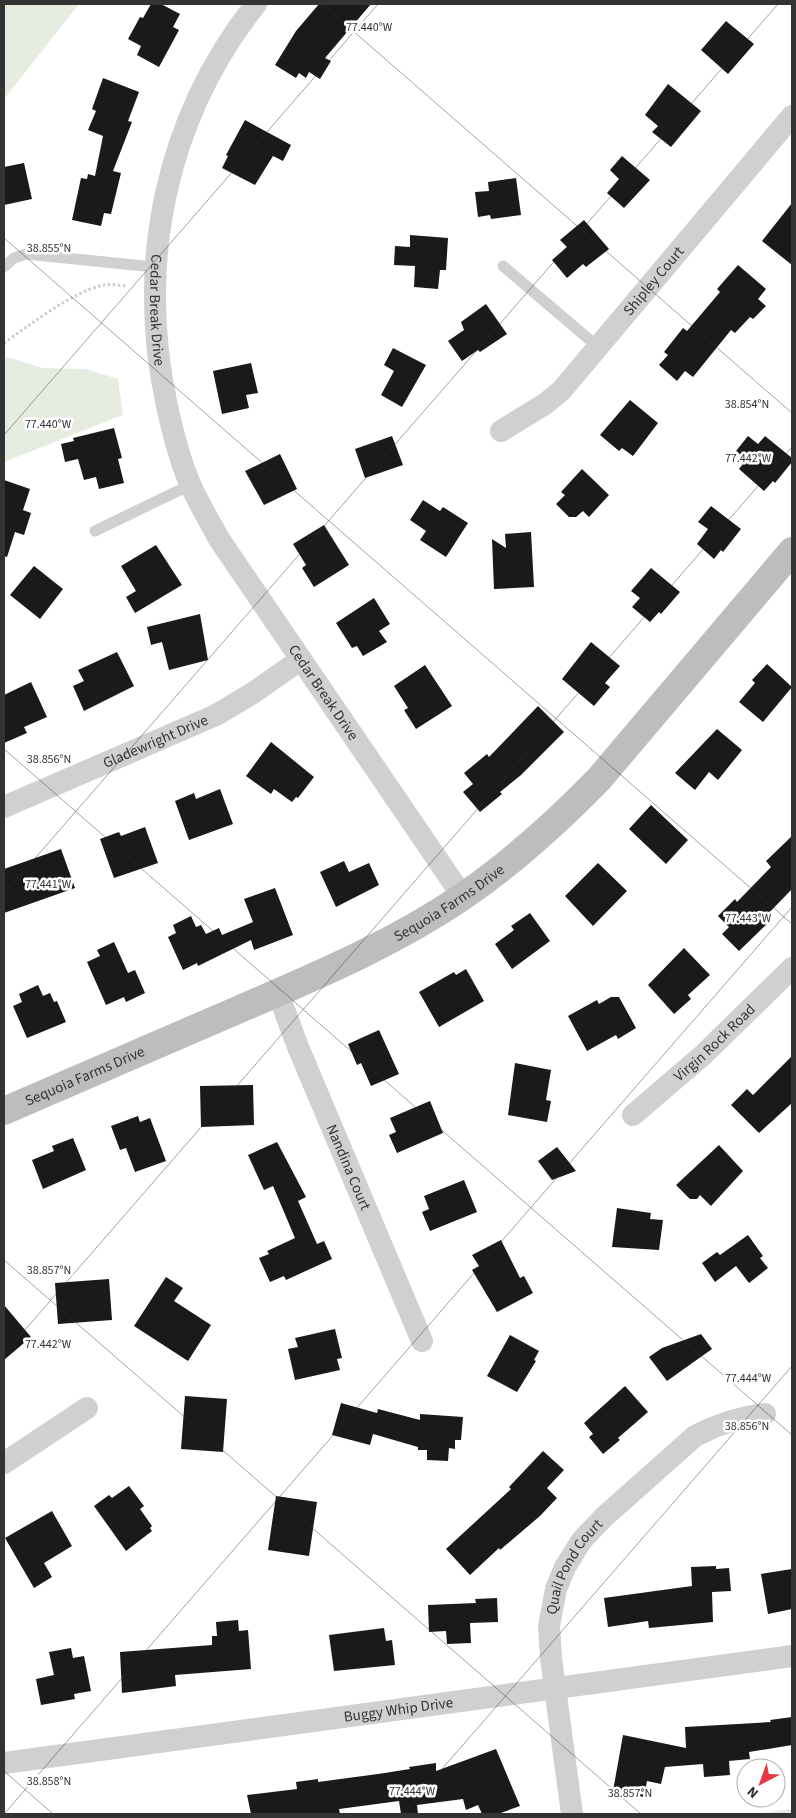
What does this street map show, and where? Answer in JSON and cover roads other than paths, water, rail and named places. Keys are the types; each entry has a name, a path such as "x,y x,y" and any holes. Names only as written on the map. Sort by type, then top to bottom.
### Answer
{"street":[{"name":"Cedar Break Drive","path":"256,4 213,69 187,123 171,170 160,223 154,267 154,316 160,374 173,430 190,485 219,540 463,897"},
{"name":"Shipley Court","path":"501,431 545,404 561,391 792,116"},
{"name":"Sequoia Farms Drive","path":"4,1111 278,993 408,931 463,897 518,855 566,813 599,779 792,551"},
{"name":"Gladewright Drive","path":"4,807 216,715 253,693 300,660"},
{"name":"Virgin Rock Road","path":"633,1115 703,1055 792,968"},
{"name":"Nandina Court","path":"278,993 306,1065 422,1341"},
{"path":"4,1463 87,1408"},
{"name":"Quail Pond Court","path":"572,1814 549,1626 556,1589 565,1568 582,1540 604,1516 696,1436 711,1428 741,1417 765,1414"},
{"name":"Buggy Whip Drive","path":"4,1763 792,1656"}],"lane":[{"path":"4,267 14,258 26,254 154,267"},
{"path":"503,266 598,347"},
{"path":"94,531 190,485"}]}
